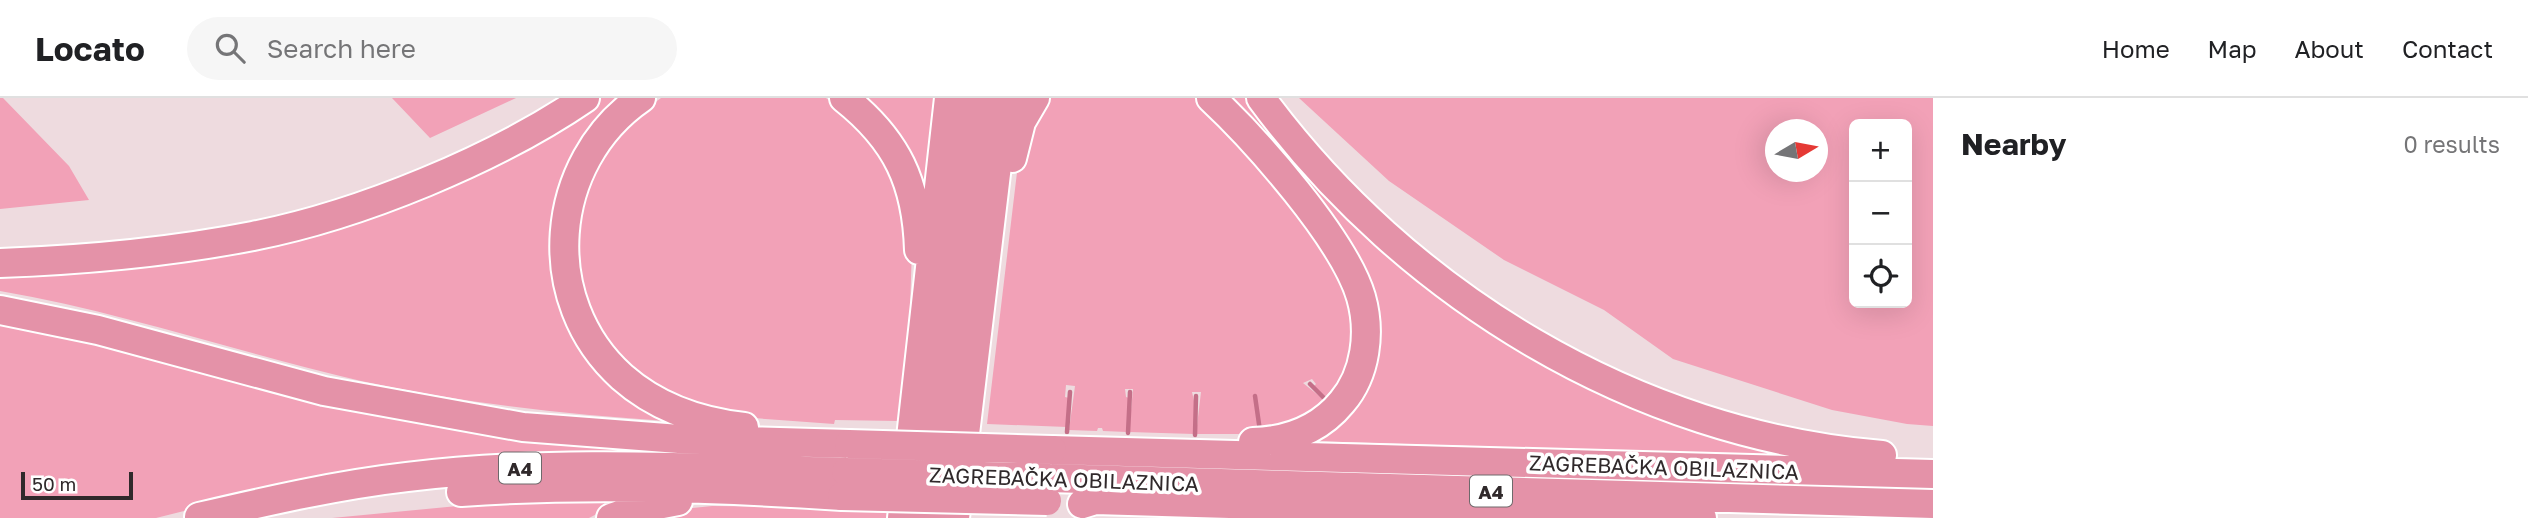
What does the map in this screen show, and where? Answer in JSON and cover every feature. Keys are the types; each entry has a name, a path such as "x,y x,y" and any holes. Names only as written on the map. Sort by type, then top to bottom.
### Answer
{"highway":[{"path":"0,263 54,261 205,244 257,235 334,214 405,190 489,154 586,98"},
{"path":"641,98 619,116 592,147 572,188 566,211 563,251 566,279 573,304 590,339 599,353 627,382 649,398 679,412 733,426 806,430 849,444"},
{"path":"844,98 863,113 887,140 902,164 912,191 919,235 915,334 920,364"},
{"path":"902,518 949,98"},
{"path":"928,518 976,98"},
{"path":"956,516 1005,98"},
{"path":"989,230 1007,195 1018,133 1035,98"},
{"path":"1186,454 1214,442 1273,441 1312,428 1335,411 1355,383 1363,361 1366,340 1366,318 1360,295 1333,244 1260,149 1211,98"},
{"path":"1261,98 1314,166 1363,216 1420,265 1472,305 1578,366 1651,400 1708,421 1765,437 1847,452 1933,461"},
{"name":"ZAGREBAČKA OBILAZNICA","path":"0,310 98,330 324,391 523,428 679,439 849,444 1049,477 1186,454 1933,474"},
{"name":"ZAGREBAČKA OBILAZNICA","path":"198,518 316,491 407,477 531,467 648,467 844,484 1049,477 1933,504"},
{"path":"1049,477 1082,504 1174,518"},
{"path":"257,518 319,506 498,489 759,491 844,484"},
{"path":"611,518 637,509 676,502 744,499 759,491"},
{"path":"1082,504 1095,500 1702,518"},
{"path":"198,518 206,518"}],"shaded area":[{"path":"0,98 3,98 69,166 89,200 0,209"},
{"path":"392,98 516,98 430,138"},
{"path":"601,98 626,98 606,116 556,281 666,421 513,407 399,389 316,370 136,321 0,291 0,272 211,252 571,118"},
{"path":"661,98 826,98 857,121 893,169 912,248 910,309 898,421 835,420 834,424 740,417 670,397 619,360 587,311 573,253 581,193 624,125"},
{"path":"860,98 941,98 929,198"},
{"path":"1047,98 1198,98 1288,197 1349,290 1355,355 1330,403 1313,387 1316,384 1312,379 1303,383 1328,403 1326,407 1261,434 1259,419 1259,434 1196,434 1201,392 1192,392 1196,410 1194,434 1129,432 1133,389 1125,389 1126,397 1129,398 1127,432 1103,431 1102,428 1097,431 1069,430 1075,386 1066,385 1065,397 1069,398 1067,427 987,424 1018,164"},
{"path":"1224,98 1250,98 1437,290 1790,456 1309,441 1376,322"},
{"path":"1299,98 1933,98 1933,426 1832,410 1673,359 1604,310 1504,260 1389,181"},
{"path":"0,321 27,325 295,396 385,417 467,432 528,440 831,455 830,461 220,502 156,518 0,518"},
{"path":"1064,462 1933,487 1933,493 1065,468"},
{"path":"621,498 616,504 589,518 332,518 489,503"},
{"path":"712,506 819,507 827,510 888,512 887,518 639,518 673,510"}],"waterway":[{"path":"1310,384 1328,402"},
{"path":"1067,432 1070,392"},
{"path":"1128,433 1130,392"},
{"path":"1195,435 1196,396"},
{"path":"1255,396 1260,431"}]}
